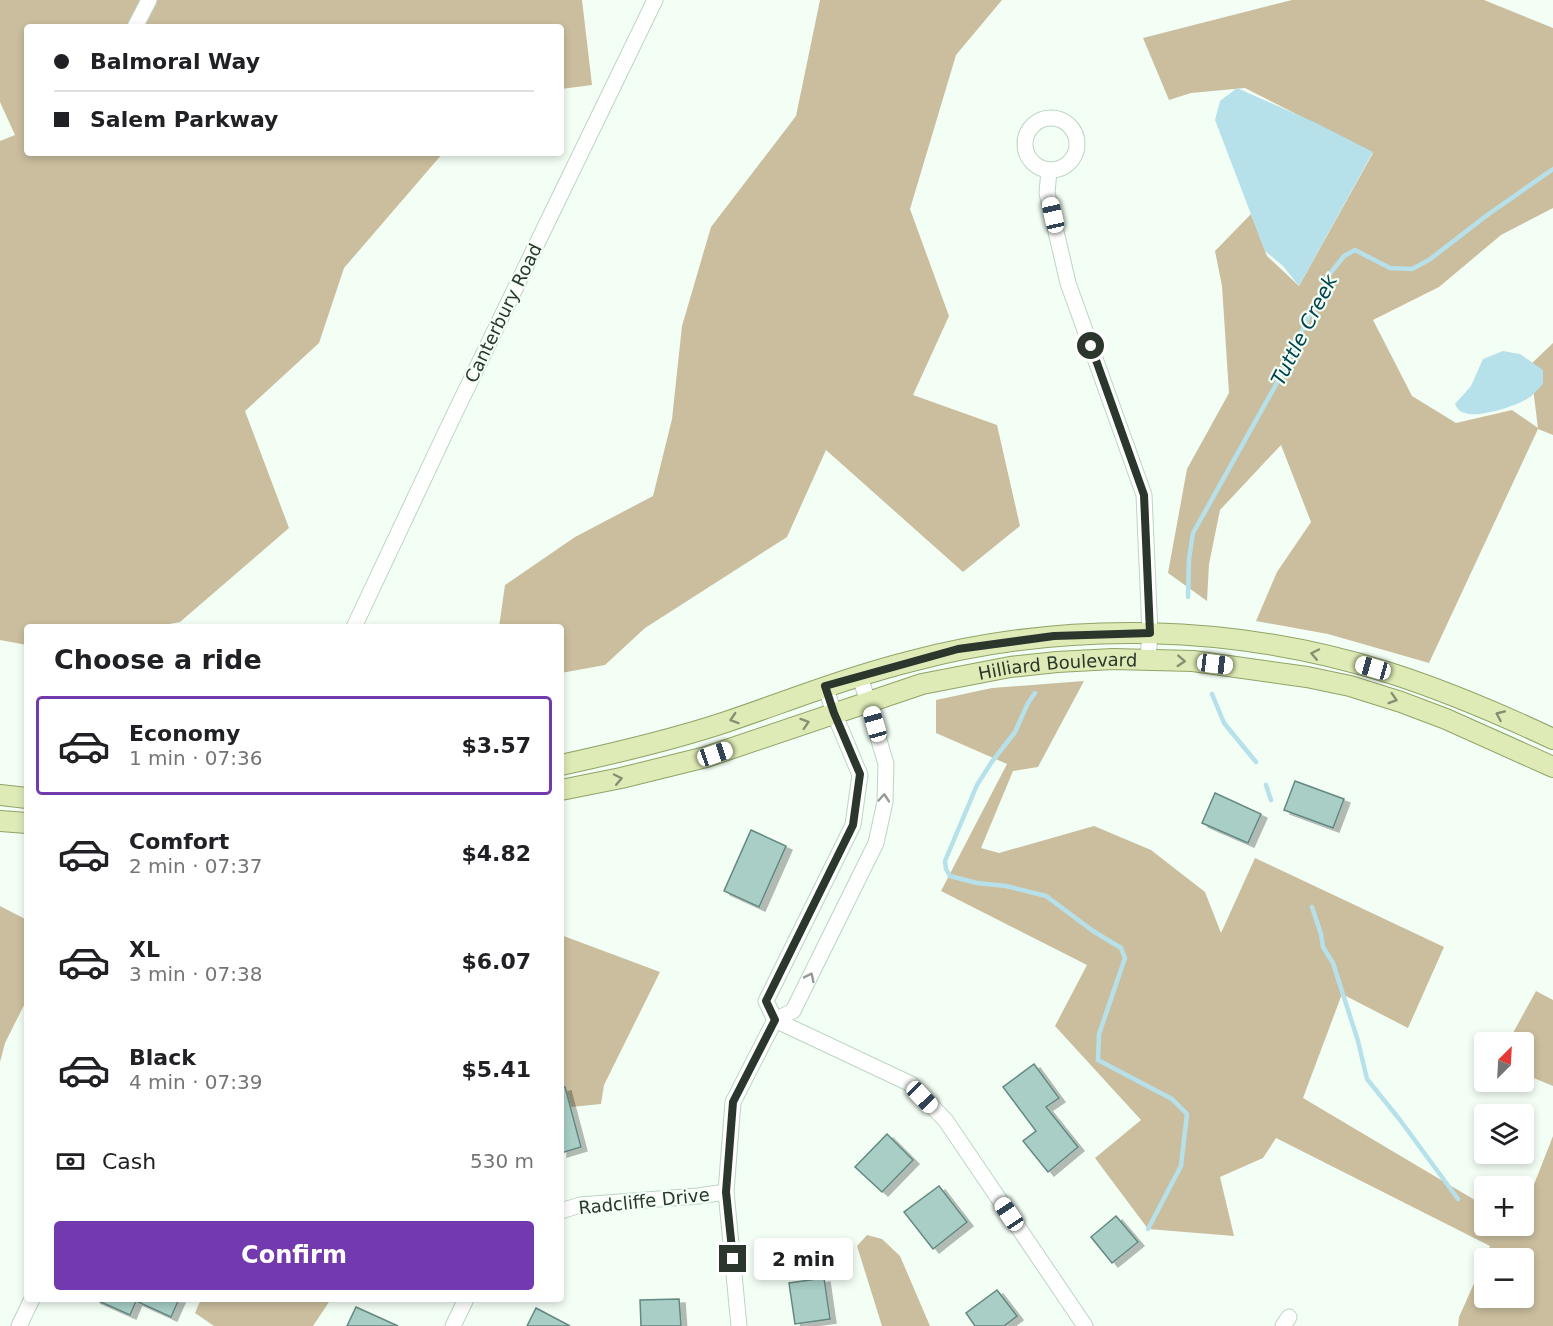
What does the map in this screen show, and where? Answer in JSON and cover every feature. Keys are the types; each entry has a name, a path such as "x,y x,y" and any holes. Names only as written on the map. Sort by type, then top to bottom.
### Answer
{"main road":[{"name":"Hilliard Boulevard","path":"564,764 681,736 778,705 825,686 958,649 1054,636 1150,633 1238,640 1341,659 1434,688 1497,713 1553,739"},
{"name":"Hilliard Boulevard","path":"564,789 706,757 922,684 1011,667 1057,662 1148,659 1193,661 1248,668 1350,686 1446,719 1553,767"},
{"path":"0,795 24,798"},
{"path":"0,821 24,823"}],"street":[{"path":"137,24 149,0"},
{"name":"Canterbury Road","path":"355,624 655,0"},
{"path":"1049,170 1047,193 1068,283 1144,495 1150,633 1148,659"},
{"path":"739,1326 726,1192 733,1102 775,1020 793,1011 876,843 885,802 886,764 860,676"},
{"path":"825,686 860,774 853,825 766,1001 775,1020 910,1084 946,1121 1085,1326"},
{"name":"Radcliffe Drive","path":"564,1210 579,1205 726,1192"},
{"path":"19,1326 31,1302"},
{"path":"453,1326 465,1302"}],"shaded area":[{"path":"0,0 582,0 592,85 564,89 564,24 24,24 24,156 440,156 344,268 319,343 245,411 289,528 180,622 170,624 24,624 24,644 0,640 0,141 15,135 0,102"},
{"path":"820,0 1002,0 956,55 910,209 949,316 913,395 997,425 1020,526 963,572 826,450 787,537 645,628 605,665 564,672 564,624 499,624 505,585 575,537 653,496 672,419 682,326 711,227 796,116"},
{"path":"1292,0 1484,0 1553,28 1553,208 1501,235 1439,287 1373,320 1412,396 1456,423 1512,410 1538,428 1530,365 1553,343 1553,435 1538,429 1429,663 1328,634 1256,621 1277,572 1311,522 1281,445 1220,510 1209,564 1207,601 1168,573 1187,469 1229,393 1222,286 1215,251 1251,214 1267,256 1299,286 1373,153 1245,88 1191,93 1169,100 1143,38"},
{"path":"1084,681 1038,767 1013,771 981,848 999,853 1094,826 1151,850 1205,892 1221,933 1255,858 1444,947 1408,1028 1342,994 1303,1098 1474,1199 1474,1236 1534,1236 1534,1184 1553,1136 1553,1326 1458,1326 1459,1317 1474,1284 1474,1308 1534,1308 1534,1248 1489,1248 1490,1246 1276,1138 1263,1158 1220,1177 1234,1236 1148,1229 1095,1158 1141,1120 1055,1026 1087,965 941,891 1007,764 936,733 936,700 992,688"},
{"path":"0,906 24,918 24,1005 5,1043 0,1062"},
{"path":"564,936 660,972 604,1085 601,1104 564,1108"},
{"path":"1536,991 1553,1000 1553,1086 1534,1078 1534,1032 1513,1032"},
{"path":"867,1235 882,1239 900,1256 930,1326 882,1326 857,1246"},
{"path":"200,1302 329,1302 313,1326 214,1326 195,1313"}],"water":[{"path":"1237,88 1314,122 1373,152 1299,286 1283,266 1265,251 1215,120 1220,101"},
{"path":"1503,351 1520,354 1543,370 1543,384 1528,399 1504,409 1478,414 1460,411 1455,404 1471,386 1483,359"}],"building":[{"path":"1295,781 1344,799 1333,828 1284,810"},
{"path":"1215,793 1261,814 1248,843 1202,823"},
{"path":"751,830 786,846 759,907 724,891"},
{"path":"1034,1064 1059,1098 1046,1107 1078,1147 1048,1172 1023,1141 1036,1131 1003,1087"},
{"path":"564,1087 581,1147 564,1152"},
{"path":"887,1134 913,1160 882,1192 855,1167"},
{"path":"939,1186 967,1222 933,1249 904,1212"},
{"path":"1116,1216 1138,1242 1112,1263 1091,1237"},
{"path":"824,1278 830,1319 795,1324 789,1283"},
{"path":"997,1290 1017,1316 1004,1326 975,1326 966,1313"},
{"path":"679,1299 681,1326 641,1326 640,1300"},
{"path":"101,1302 136,1302 130,1315"},
{"path":"138,1302 178,1302 171,1317"},
{"path":"356,1307 398,1326 347,1326"},
{"path":"536,1308 570,1326 527,1326"}],"waterway":[{"name":"Tuttle Creek","path":"1188,597 1189,559 1193,533 1278,381 1329,275 1344,256 1355,250 1390,268 1412,269 1429,260 1553,169"},
{"name":"Tuttle Creek","path":"1035,693 1015,732 977,785 945,861 946,869 950,876 1046,896 1093,931 1121,948 1125,958 1099,1034 1098,1060 1172,1099 1187,1114 1181,1166 1148,1229"},
{"path":"1212,694 1224,723 1256,762"},
{"path":"1266,785 1271,800"},
{"path":"1312,907 1323,947 1333,963 1358,1041 1367,1079 1458,1199"}],"route":[{"path":"733,1259 726,1192 733,1102 775,1020 766,1001 853,825 860,774 825,686 958,649 1054,636 1150,633 1144,495 1091,346"}]}
